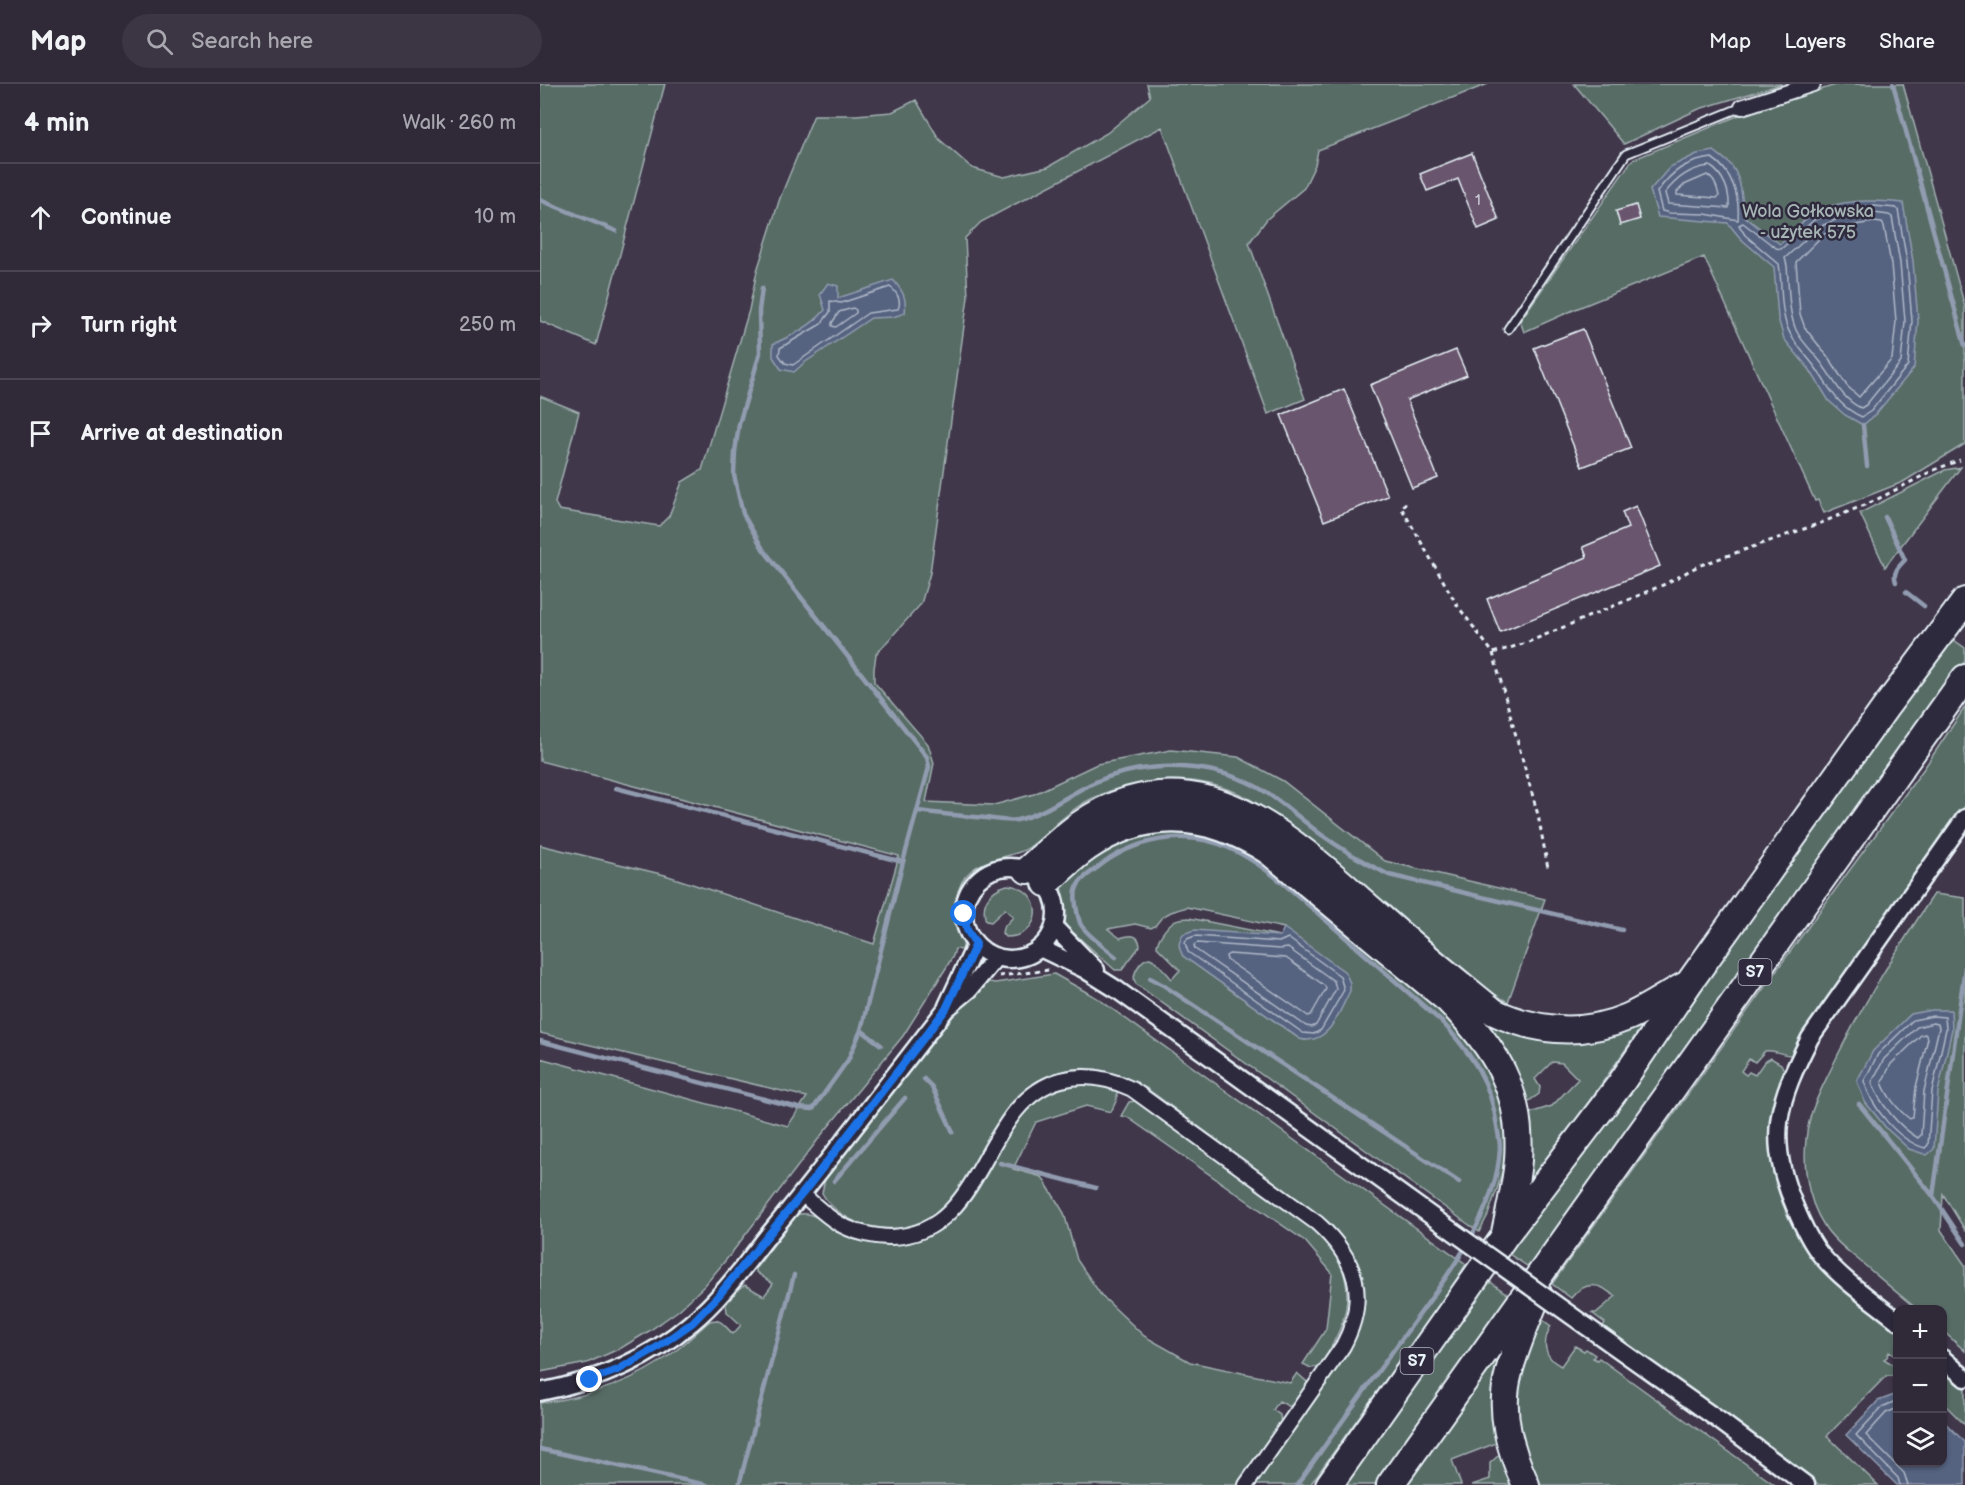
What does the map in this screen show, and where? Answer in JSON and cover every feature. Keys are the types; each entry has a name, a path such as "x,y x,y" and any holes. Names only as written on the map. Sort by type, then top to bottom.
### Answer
{"highway":[{"name":"S7","path":"1329,1485 1504,1237 1621,1083 1689,983 1885,708 1965,601"},
{"name":"S7","path":"1390,1485 1965,678"},
{"path":"1037,877 1067,833 1088,818 1106,809 1147,796 1196,797 1229,806 1276,830 1427,958 1494,1012 1507,1018 1523,1024 1555,1029 1585,1029 1629,1016 1689,983"},
{"path":"1037,877 1115,831 1144,821 1179,819 1201,821 1242,836 1270,852 1448,1000 1475,1027 1488,1046 1509,1086 1519,1127 1518,1161 1504,1237"},
{"path":"1526,1485 1511,1446 1507,1426 1505,1410 1508,1373 1549,1262"}],"street":[{"path":"1742,107 1813,84"},
{"path":"1893,1317 1832,1268 1819,1253 1803,1226 1788,1191 1777,1141 1778,1126 1783,1099 1791,1076 1810,1038 1965,818"},
{"path":"540,1392 567,1387 618,1370 656,1348 692,1323 749,1261 946,1009 995,965 1005,959 1021,958 1040,948 1047,941 1056,920 1056,904 1037,877 1012,867 997,869 982,876 971,889 964,905 967,930 976,944 990,955 995,965"},
{"path":"1054,927 1116,989"},
{"path":"946,1009 976,944"},
{"path":"1040,948 1084,969 1116,989 1729,1427 1806,1485"},
{"path":"802,1194 838,1224 853,1230 886,1237 910,1235 936,1223 960,1201 1014,1113 1038,1090 1070,1078 1086,1077 1115,1080 1132,1089 1317,1223 1340,1245 1352,1270 1357,1295 1351,1331 1343,1346 1246,1485"},
{"path":"1943,1359 1965,1378"}],"lane":[{"path":"1508,329 1626,154 1742,107"}],"path":[{"path":"1493,653 1526,643 1663,585 1698,566 1810,527 1874,501 1934,470 1960,460"},
{"path":"1406,503 1401,507 1457,605 1493,653 1538,815 1548,868"},
{"path":"995,965 1003,976 1057,970"}],"green space":[{"path":"540,84 665,84 596,345 540,321"},
{"path":"1147,84 1488,84 1318,150 1315,165 1304,188 1267,219 1249,243 1305,399 1268,414 1162,127 981,222 965,238 968,297 930,573 921,604 876,654 874,682 928,744 934,763 926,802 994,805 1034,794 1097,764 1171,750 1238,757 1283,781 1385,861 1545,899 1508,1002 1461,971 1315,846 1248,798 1222,787 1204,783 1165,780 1127,786 1108,792 1077,807 1027,849 985,862 969,872 963,879 958,892 957,904 963,938 962,950 955,949 946,968 903,1036 823,1133 705,1285 679,1310 621,1348 587,1363 540,1372 540,1058 788,1126 807,1097 540,1033 540,845 665,875 874,944 899,856 540,761 540,396 579,412 555,503 559,510 659,526 669,516 682,482 702,470 749,310 757,271 780,198 814,115 892,112 916,100 939,139 972,168 1004,177 1048,167 1107,133 1150,97"},
{"path":"1574,84 1782,84 1699,109 1624,144"},
{"name":"Wola Gołkowska - użytek 575","path":"1839,84 1903,84 1965,307 1965,444 1903,482 1824,513 1818,500 1815,501 1704,257 1524,332 1520,321 1632,160 1742,114"},
{"path":"1961,467 1885,567 1860,513 1945,470"},
{"path":"1951,638 1965,648 1965,661 1530,1268 1509,1254"},
{"path":"1965,707 1965,806 1793,1055 1765,1051 1755,1062 1749,1059 1741,1071 1746,1075 1749,1072 1755,1075 1764,1062 1771,1058 1781,1064 1785,1072 1772,1131 1771,1151 1776,1180 1785,1210 1796,1232 1824,1269 1893,1329 1893,1354 1889,1352 1884,1359 1893,1365 1893,1376 1886,1376 1827,1436 1878,1485 1819,1485 1764,1442 1603,1326 1605,1323 1592,1313 1596,1313 1616,1296 1598,1286 1589,1286 1578,1291 1571,1298 1552,1284 1925,767"},
{"path":"1196,826 1263,856 1469,1032 1496,1081 1508,1134 1505,1162 1488,1215 1479,1232 1136,984 1135,976 1138,967 1147,958 1156,961 1172,979 1180,970 1157,947 1163,933 1177,919 1189,918 1280,936 1183,956 1300,1039 1306,1040 1284,928 1187,907 1162,917 1151,928 1135,924 1108,929 1120,938 1136,937 1140,946 1122,970 1115,970 1066,926 1062,883 1118,837"},
{"path":"1007,885 1020,888 1029,895 1034,903 1035,912 1033,922 1027,930 1018,935 1005,937 1002,933 1003,928 1013,917 1005,909 991,922 986,921 984,908 991,894"},
{"path":"1934,894 1965,898 1965,1230 1943,1194 1941,1230 1965,1265 1965,1351 1947,1335 1947,1305 1912,1305 1833,1237 1818,1215 1806,1176 1805,1149 1813,1108 1843,1044 1893,957"},
{"path":"1054,974 1097,998 1466,1264 1450,1290 1310,1485 1255,1485 1351,1347 1362,1313 1362,1280 1357,1264 1350,1249 1327,1221 1146,1088 1118,1075 1088,1069 1062,1071 1036,1082 1007,1108 962,1182 946,1203 926,1220 901,1228 869,1226 855,1222 836,1210 822,1193 825,1179 969,996 984,981 995,983"},
{"path":"1442,978 1501,1023 1652,1012 1526,1191 1527,1116 1552,1106 1578,1079 1562,1063 1552,1062 1535,1079 1540,1087 1539,1094 1525,1101 1509,1060 1496,1037 1478,1014"},
{"path":"1077,1085 1096,1085 1117,1091 1117,1099 1111,1112 1086,1106 1036,1122 1013,1169 1042,1177 1064,1213 1077,1260 1101,1295 1144,1336 1190,1362 1290,1383 1297,1373 1307,1382 1308,1387 1295,1406 1288,1406 1279,1401 1273,1410 1280,1415 1281,1425 1238,1485 540,1485 540,1403 576,1397 628,1379 674,1352 710,1321 717,1320 733,1334 741,1325 727,1312 726,1304 745,1285 764,1296 773,1284 756,1272 756,1268 796,1215 809,1214 844,1235 866,1243 903,1243 937,1232 960,1214 978,1190 1007,1138 1029,1108 1046,1094"},
{"path":"1135,1101 1193,1138 1292,1211 1314,1229 1334,1252 1344,1274 1347,1302 1341,1325 1320,1367 1311,1368 1303,1364 1326,1329 1332,1273 1305,1241 1127,1117 1121,1116 1129,1102"},
{"path":"1489,1281 1510,1296 1374,1485 1343,1485"},
{"path":"1536,1315 1551,1326 1545,1343 1548,1354 1555,1362 1561,1366 1575,1346 1584,1351 1586,1349 1595,1355 1593,1358 1597,1360 1599,1358 1775,1485 1536,1485 1513,1410"},
{"path":"1505,1345 1499,1442 1452,1460 1461,1485 1403,1485"},
{"path":"1947,1374 1965,1389 1965,1425 1947,1407"},
{"path":"1499,1455 1503,1456 1519,1485 1472,1485 1490,1479 1490,1463"}],"water":[{"path":"1714,151 1730,164 1737,175 1744,216 1780,244 1807,218 1821,209 1844,203 1868,201 1903,203 1913,261 1918,321 1914,368 1875,415 1863,425 1845,415 1829,401 1810,370 1784,339 1778,318 1774,267 1741,239 1728,223 1658,217 1650,190 1670,167 1697,154"},
{"path":"893,280 904,295 905,313 893,317 871,318 794,372 781,369 773,357 773,344 808,326 820,316 825,310 820,294 828,283 838,286 838,298"},
{"path":"1284,928 1345,972 1350,983 1350,991 1332,1026 1326,1032 1310,1040 1300,1039 1183,956 1179,947 1183,934 1194,930 1280,936"},
{"path":"1932,1010 1951,1010 1952,1029 1938,1092 1934,1149 1927,1155 1909,1149 1887,1129 1865,1102 1857,1081 1873,1051 1911,1014"},
{"path":"1893,1395 1893,1467 1947,1467 1947,1425 1965,1442 1965,1485 1897,1485 1846,1435 1878,1401"}],"building":[{"path":"1472,153 1499,220 1478,229 1458,179 1427,191 1420,174"},
{"path":"1636,205 1640,219 1620,225 1616,211"},
{"path":"1583,329 1631,448 1582,467 1534,348"},
{"path":"1456,350 1467,375 1407,400 1438,478 1412,488 1370,385"},
{"path":"1344,389 1388,496 1324,521 1281,415"},
{"path":"1636,506 1660,566 1500,632 1487,599 1587,557 1583,547 1628,528 1622,512"}],"waterway":[{"path":"1893,84 1965,346"},
{"path":"540,200 616,231"},
{"path":"540,1041 799,1108 813,1109 848,1060 861,1030 929,767 927,757 763,549 743,514 734,475 735,452 739,424 760,353 759,311 762,288"},
{"path":"1863,425 1867,466"},
{"path":"1885,517 1905,560 1898,567 1896,582"},
{"path":"1906,592 1924,606"},
{"path":"918,811 1013,821 1036,814 1091,784 1128,771 1168,767 1207,770 1227,774 1255,786 1336,845 1389,875 1622,930"},
{"path":"616,788 903,862"},
{"path":"1116,957 1091,936 1080,923 1075,895 1078,884 1088,874 1127,850 1160,840 1195,839 1229,848 1254,861 1288,887 1443,1023 1463,1046 1479,1070 1490,1096 1500,1148 1496,1175 1476,1228 1445,1279 1297,1485"},
{"path":"1933,1196 1965,967"},
{"path":"1150,978 1459,1182"},
{"path":"861,1030 881,1045"},
{"path":"924,1079 932,1087 953,1132"},
{"path":"834,1181 905,1098"},
{"path":"1859,1104 1933,1196 1965,1244"},
{"path":"1000,1163 1096,1188"},
{"path":"739,1485 794,1275"},
{"path":"540,1449 707,1485"}],"route":[{"path":"590,1380 618,1370 656,1348 692,1323 749,1261 946,1009 976,944 967,930 964,914"}]}
